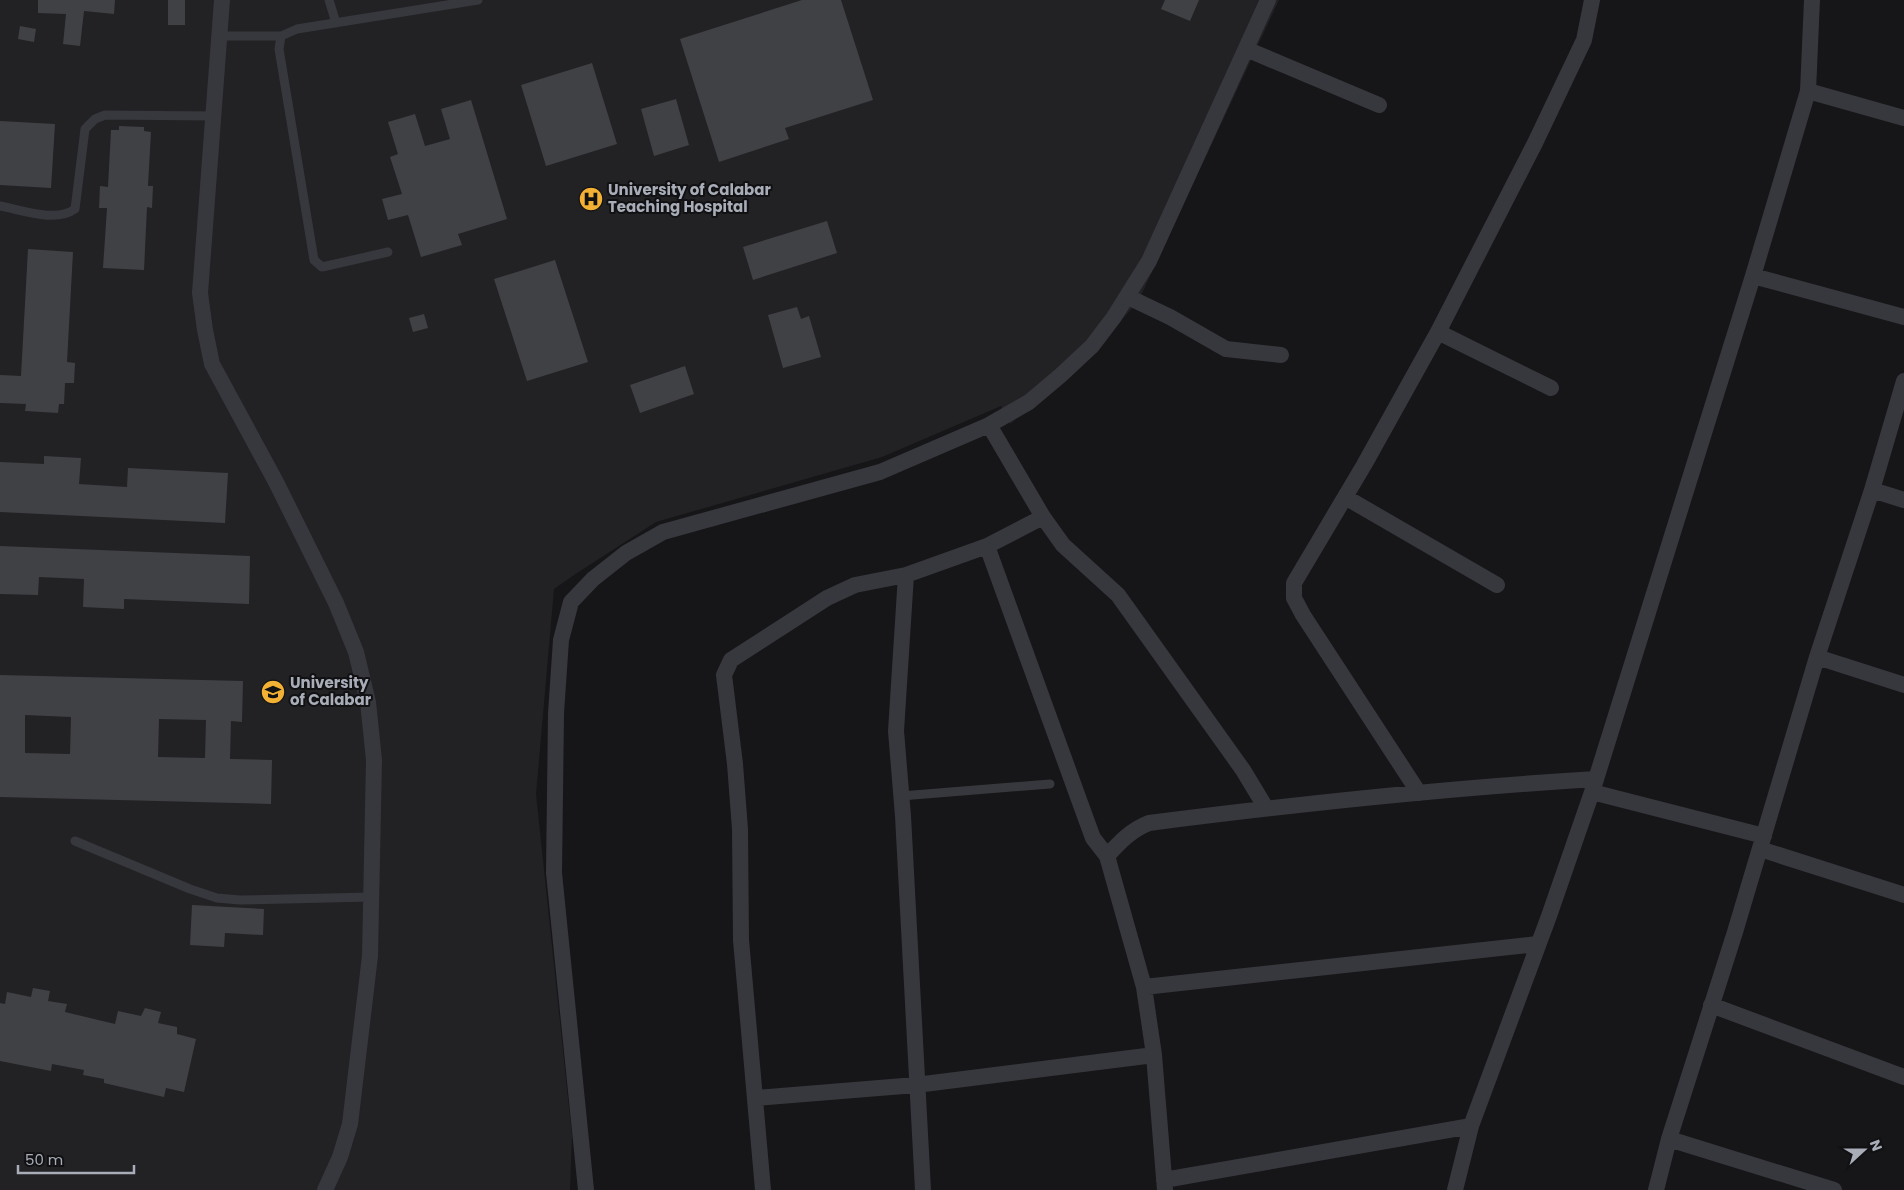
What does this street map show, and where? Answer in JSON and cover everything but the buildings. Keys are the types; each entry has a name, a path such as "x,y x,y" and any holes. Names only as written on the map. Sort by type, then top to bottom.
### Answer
{"street":[{"path":"222,0 200,293 205,330 212,364 276,482 336,603 356,652 368,702 374,760 370,956 350,1124 340,1157 325,1190"},
{"path":"586,1190 554,873 556,713 561,640 571,602 593,579 626,553 664,532 880,472 990,425 1029,402 1061,375 1092,346 1128,297 1149,262 1268,0"},
{"path":"1420,793 1303,615 1294,598 1294,583 1438,332 1535,144 1580,49 1591,12 1592,0"},
{"path":"1455,1190 1471,1126 1594,785 1753,276 1808,91 1812,0"},
{"path":"1246,49 1379,105"},
{"path":"1808,91 1904,118"},
{"path":"1753,276 1904,317"},
{"path":"1128,297 1170,317 1226,349 1281,355"},
{"path":"1438,332 1551,388"},
{"path":"1656,1190 1669,1139 1762,842 1817,657 1872,490 1904,381"},
{"path":"990,425 1043,517 1063,545 1118,595 1243,770 1266,808"},
{"path":"1872,490 1904,500"},
{"path":"1345,497 1497,585"},
{"path":"762,1190 756,1098 741,940 740,829 735,764 724,675 731,660 827,598 855,585 906,575 986,546 1043,517"},
{"path":"986,546 1088,826 1107,856 1144,987 1154,1055 1164,1185 1471,1126"},
{"path":"906,575 896,731 902,796 923,1190"},
{"path":"1817,657 1904,685"},
{"path":"1107,856 1128,835 1137,828 1149,823 1266,808 1529,783 1594,785 1762,842 1904,895"},
{"path":"1144,987 1538,944"},
{"path":"1711,1005 1904,1077"},
{"path":"756,1098 916,1085 1154,1055"},
{"path":"1669,1139 1834,1190"}],"lane":[{"path":"329,0 336,23"},
{"path":"220,36 281,36 297,29 478,0"},
{"path":"281,36 279,49 314,260 322,267 388,252"},
{"path":"0,206 55,216 68,214 75,208 85,129 95,119 105,115 214,116"},
{"path":"902,796 1050,784"},
{"path":"75,842 217,898 240,900 371,897"}],"shaded area":[{"name":"University of Calabar","path":"0,0 1279,0 1138,302 1070,375 1010,424 1001,406 882,457 656,522 554,589 536,794 572,1136 570,1190 0,1190"}],"place":[{"name":"University of Calabar Teaching Hospital","path":"591,199"},
{"name":"University of Calabar","path":"273,692"}]}
